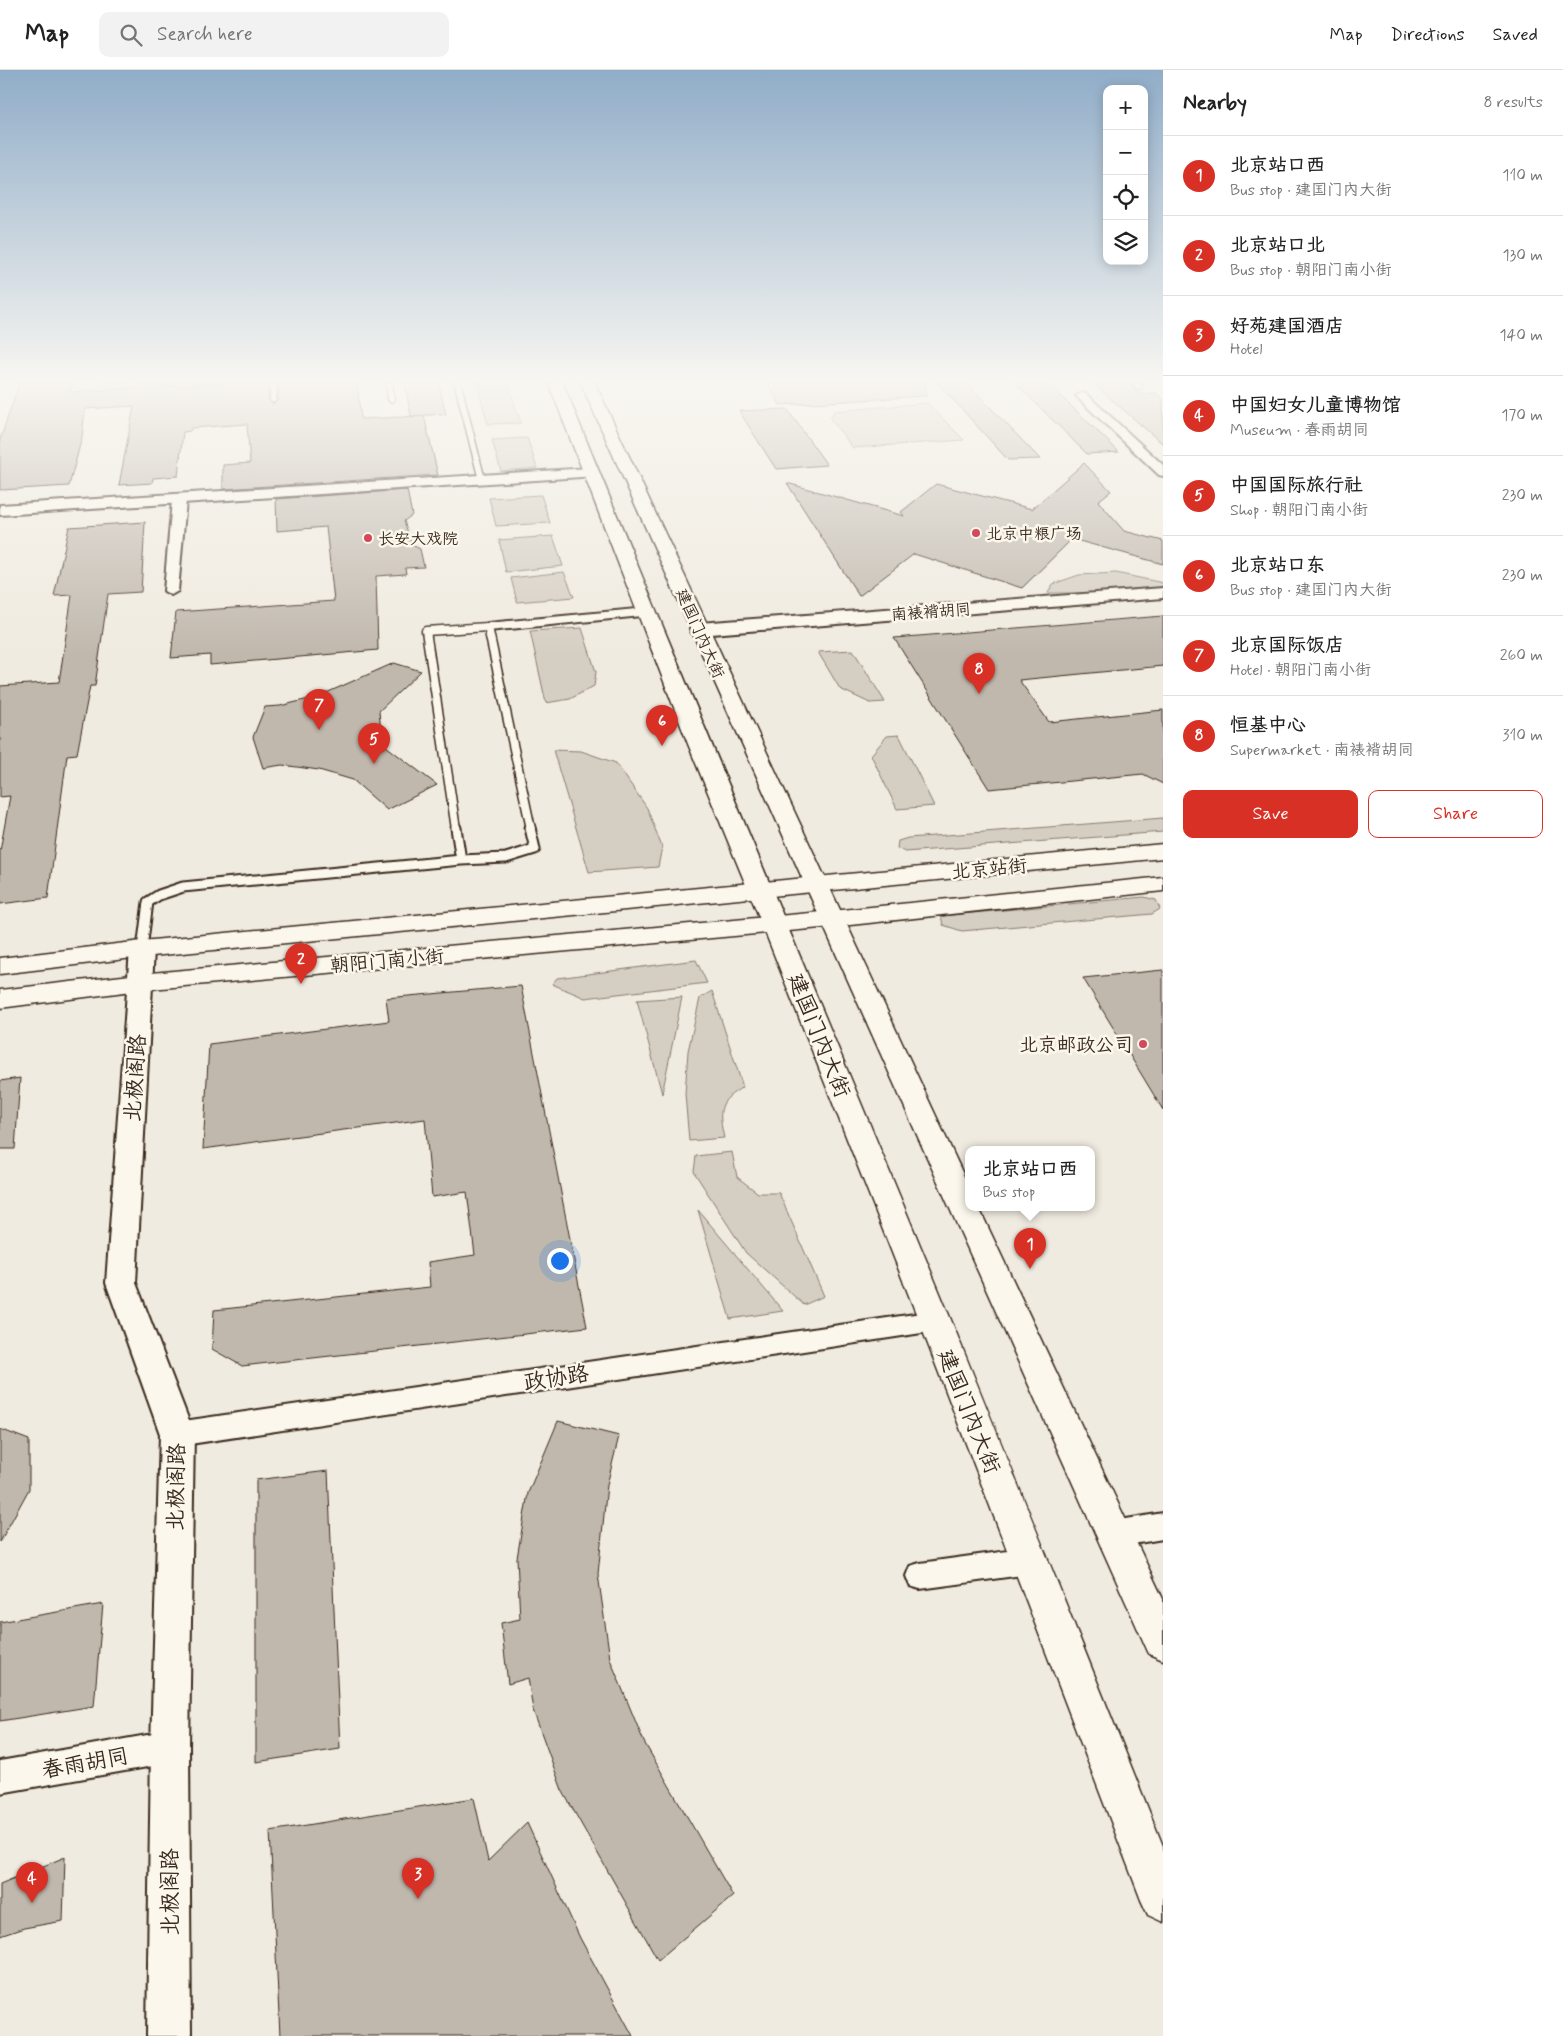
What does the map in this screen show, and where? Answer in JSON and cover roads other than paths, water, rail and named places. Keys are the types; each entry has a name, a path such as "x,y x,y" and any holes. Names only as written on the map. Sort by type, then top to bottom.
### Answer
{"main road":[{"path":"590,473 698,744 760,890"},
{"name":"建国门内大街","path":"629,473 832,919"},
{"name":"北京站街","path":"760,890 1163,851"},
{"name":"北京站街","path":"775,924 1158,887"},
{"name":"建国门内大街","path":"760,890 934,1321 1163,1900"},
{"name":"朝阳门南小街","path":"0,966 142,949 760,890"},
{"path":"832,919 965,1209"},
{"name":"朝阳门南小街","path":"0,999 140,982 775,924"},
{"path":"966,1211 1163,1641"}],"street":[{"path":"0,510 590,473"},
{"path":"171,591 179,500"},
{"name":"南裱褙胡同","path":"701,633 1163,593"},
{"path":"701,633 1163,601"},
{"path":"488,627 647,612"},
{"name":"北极阁路","path":"142,949 121,1283 177,1434 170,1747 169,2036"},
{"name":"政协路","path":"177,1434 934,1321"},
{"path":"1114,1534 1163,1526"},
{"path":"920,1576 1029,1561"},
{"name":"春雨胡同","path":"0,1777 170,1747"}],"lane":[{"path":"480,473 482,480"},
{"path":"142,949 148,902 159,895 182,887 461,860 506,858 535,849 488,627 426,631 461,860"}],"place":[{"name":"北京中粮广场","path":"976,533"},
{"name":"长安大戏院","path":"368,538"},
{"name":"恒基中心","path":"979,694"},
{"name":"北京国际饭店","path":"319,730"},
{"name":"北京站口东","path":"662,746"},
{"name":"中国国际旅行社","path":"374,764"},
{"name":"北京站口北","path":"301,984"},
{"name":"北京邮政公司","path":"1143,1044"},
{"name":"北京站口西","path":"1030,1269"},
{"name":"好苑建国酒店","path":"418,1899"},
{"name":"中国妇女儿童博物馆","path":"32,1903"}]}
